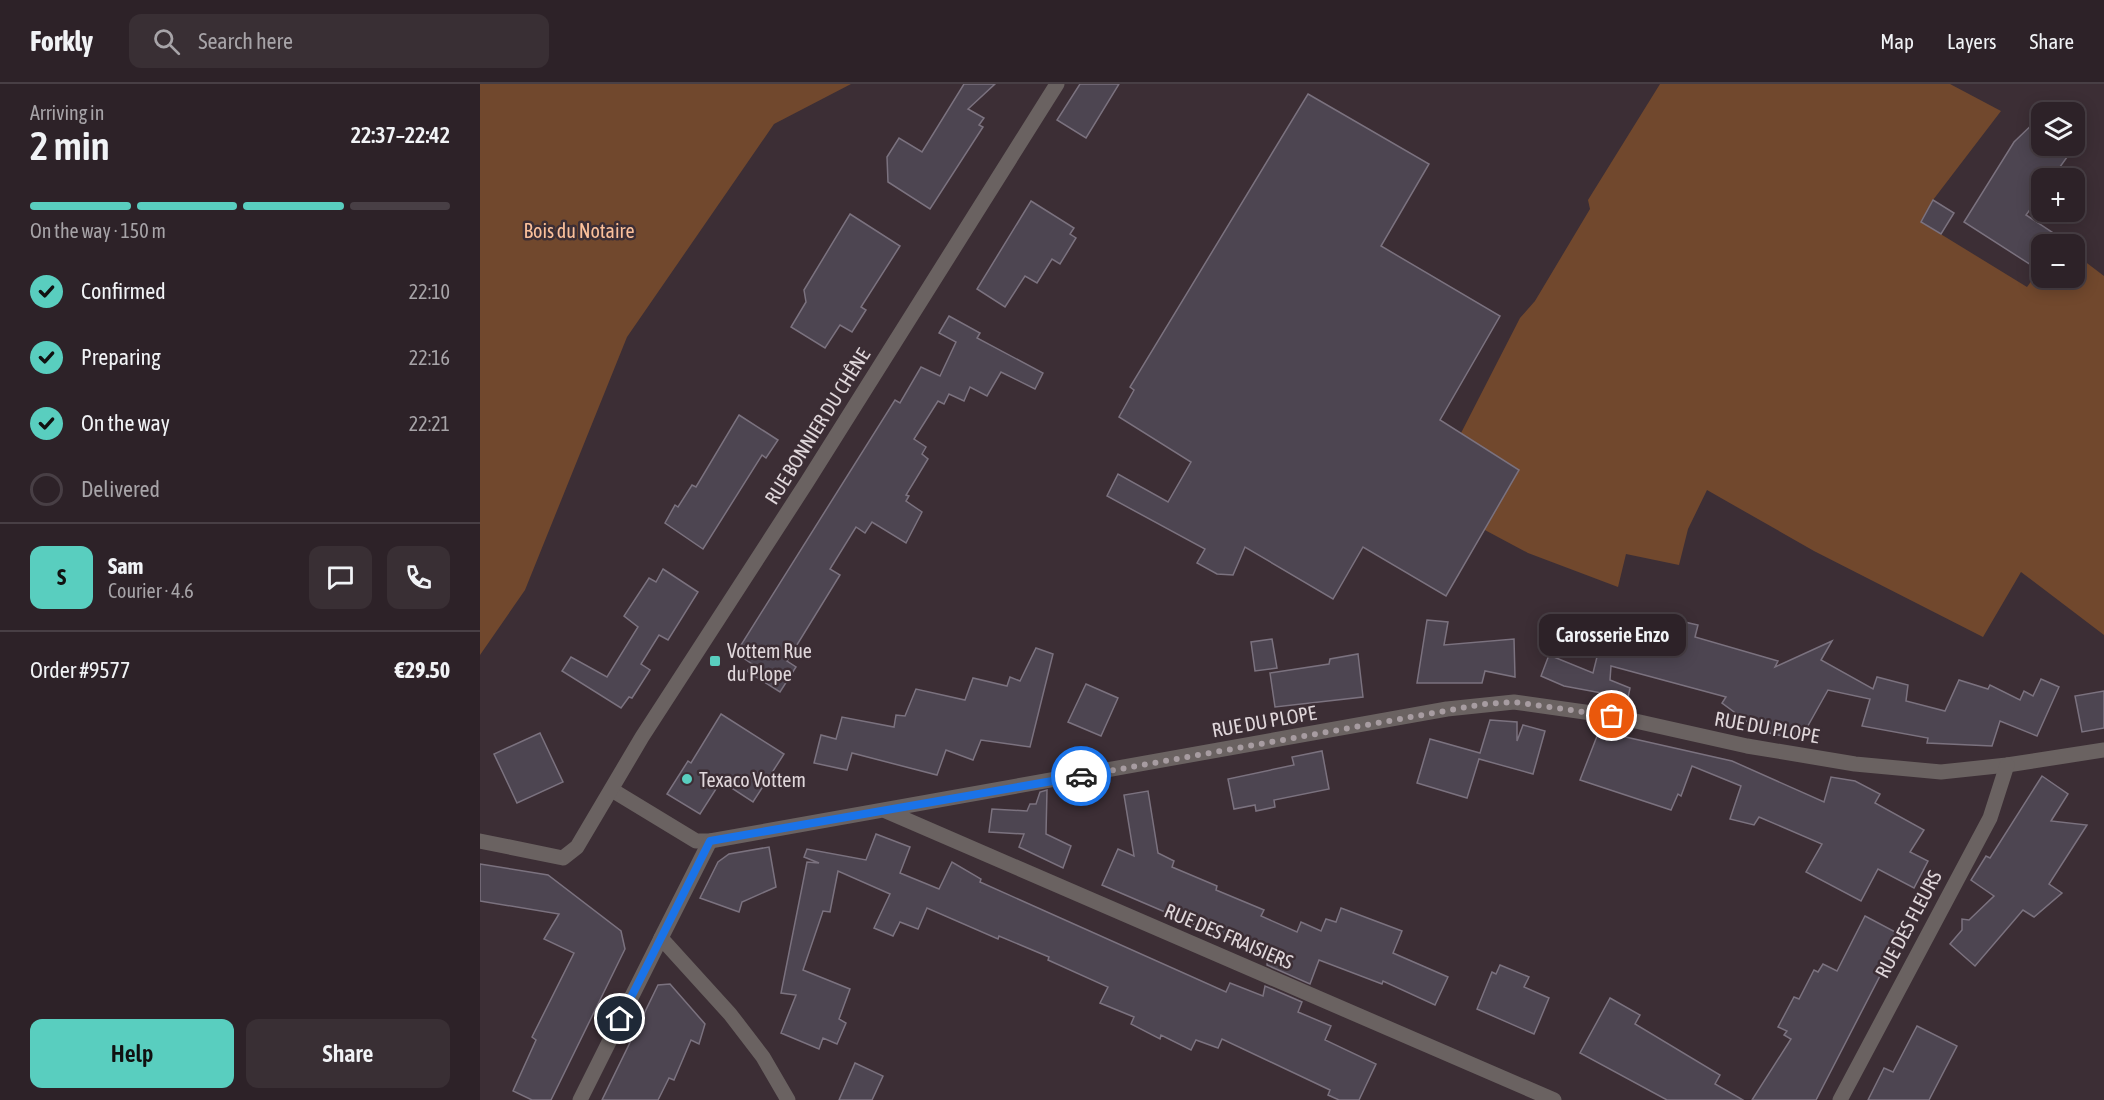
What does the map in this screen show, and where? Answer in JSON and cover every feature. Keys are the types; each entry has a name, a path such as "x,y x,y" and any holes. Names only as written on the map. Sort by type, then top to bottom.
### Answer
{"street":[{"name":"RUE BONNIER DU CHÊNE","path":"612,790 642,736 807,482 1057,84"},
{"name":"RUE DU PLOPE","path":"612,790 696,841 710,841 1447,709 1514,702 1612,716 1747,746 1855,764 1941,772 2007,765 2104,750"},
{"name":"RUE DES FLEURS","path":"1840,1100 1990,818 2007,765"},
{"path":"480,841 563,858 577,848 612,790"},
{"name":"RUE DES FRAISIERS","path":"886,811 1554,1100"},
{"path":"580,1100 710,841"},
{"path":"661,938 730,1014 763,1057 788,1100"}],"green space":[{"name":"Bois du Notaire","path":"480,84 851,84 774,124 627,337 525,590 480,655"},
{"path":"1660,84 1950,84 2001,111 1933,200 1921,222 2027,287 2031,282 2031,288 2085,288 2085,262 2104,276 2104,635 2021,572 1983,637 1814,551 1707,490 1688,529 1679,565 1626,554 1618,587 1528,553 1483,529 1460,435 1520,318 1535,301 1590,209 1588,200"}],"building":[{"path":"964,84 995,84 968,109 984,118 979,125 983,127 930,209 888,182 887,157 899,138 922,152"},
{"path":"1080,84 1119,84 1086,138 1057,120"},
{"path":"1308,94 1429,164 1381,246 1500,316 1440,420 1519,470 1446,596 1363,547 1333,599 1245,547 1233,575 1217,574 1197,563 1205,549 1107,496 1118,474 1168,502 1191,462 1119,417 1134,390 1130,387"},
{"path":"2031,126 2031,156 2068,156 2059,168 2031,168 2031,208 2026,215 2031,218 2031,222 2037,222 2055,234 2031,234 2031,265 1964,222 2014,142"},
{"path":"1933,200 1954,213 1941,234 1921,222"},
{"path":"1031,201 1074,228 1070,234 1076,238 1060,264 1052,259 1037,283 1025,276 1005,307 977,289"},
{"path":"850,214 900,246 861,307 866,310 852,332 840,325 825,348 791,327 806,302 804,290"},
{"path":"949,316 980,333 977,338 1043,373 1035,389 1001,372 987,396 970,387 964,401 949,394 944,404 938,401 914,439 926,447 922,454 928,459 906,495 909,496 906,501 922,512 906,543 872,522 865,533 856,527 830,569 840,575 787,661 796,667 780,692 747,671 752,664 736,653 895,400 900,403 921,367 940,376 956,342 939,333"},
{"path":"739,415 778,440 766,458 762,455 703,549 665,523 675,505 678,507 692,485 696,487"},
{"path":"663,569 698,592 668,640 659,635 641,664 650,670 632,698 629,697 621,708 562,671 571,657 607,677 638,627 624,616 649,578 656,582"},
{"path":"1636,614 1666,623 1667,618 1698,625 1695,637 1778,661 1775,667 1832,641 1821,660 1873,689 1877,677 1908,685 1906,701 1945,711 1959,680 1988,689 1990,685 2020,700 2024,691 2033,696 2041,679 2059,687 2037,736 2000,721 1992,746 1927,743 1928,738 1862,726 1870,699 1828,690 1800,740 1760,731 1722,703 1726,697 1611,666 1610,680 1630,688 1628,698 1564,686 1541,676 1549,655 1593,673 1607,617 1634,624"},
{"path":"1427,620 1448,622 1444,645 1514,639 1515,677 1485,671 1482,683 1417,683"},
{"path":"1272,639 1277,668 1255,671 1251,642"},
{"path":"1036,648 1053,654 1030,747 981,740 973,760 946,750 937,775 852,753 847,770 814,763 821,735 836,739 842,717 894,727 896,715 905,716 916,689 965,700 973,678 1007,686 1010,677 1020,681"},
{"path":"1358,654 1363,697 1275,707 1270,673 1329,664 1330,659"},
{"path":"1086,684 1118,698 1101,736 1068,722"},
{"path":"2104,691 2104,728 2082,732 2075,696"},
{"path":"721,714 784,754 753,802 721,781 700,814 667,794 688,761 691,763"},
{"path":"1490,720 1517,722 1517,741 1523,725 1545,731 1533,774 1479,759 1467,798 1417,783 1430,739 1480,753"},
{"path":"1599,731 1732,761 1824,802 1831,777 1855,781 1880,794 1875,803 1924,830 1910,852 1928,861 1914,888 1878,869 1861,901 1806,872 1822,844 1759,817 1754,825 1730,819 1741,786 1692,766 1681,796 1678,794 1671,810 1580,780"},
{"path":"540,733 563,782 517,803 494,754"},
{"path":"1322,751 1329,789 1274,800 1275,807 1256,811 1255,805 1234,809 1228,779 1294,765 1292,757"},
{"path":"2042,776 2068,794 2051,821 2087,825 2049,884 2062,893 2034,917 2023,910 1975,966 1950,944 1962,930 1962,919 1969,920 1994,896 1971,880 1986,856 1990,858"},
{"path":"1047,790 1046,834 1071,846 1063,868 1019,847 1024,834 989,832 992,809 1027,811 1030,804 1036,804 1040,792"},
{"path":"1148,791 1158,853 1174,861 1172,867 1217,886 1216,890 1264,910 1261,916 1297,932 1301,922 1321,931 1326,919 1336,922 1341,908 1402,931 1393,953 1448,977 1435,1005 1383,981 1382,984 1319,960 1310,984 1267,965 1268,956 1102,885 1118,849 1134,856 1124,795"},
{"path":"876,834 910,847 900,873 939,889 952,862 981,879 980,882 1226,992 1230,983 1263,996 1265,986 1302,1002 1298,1012 1331,1026 1325,1040 1376,1064 1359,1100 1339,1100 1328,1095 1330,1090 1222,1039 1218,1048 1196,1040 1191,1050 1161,1035 1160,1039 1131,1024 1134,1017 1100,1003 1108,987 1048,960 1049,957 999,936 998,939 927,908 918,929 900,922 893,936 874,928 890,894 838,871 830,912 823,911 803,970 850,989 839,1019 846,1023 837,1044 823,1038 819,1049 781,1033 796,995 781,993 807,862 819,863 804,857 807,849 866,860"},
{"path":"769,847 776,887 742,902 739,912 700,898 718,862 729,854"},
{"path":"480,864 548,875 621,931 625,949 551,1100 532,1100 513,1091 536,1040 532,1037 574,953 544,939 559,914 480,901"},
{"path":"1865,916 1901,935 1816,1100 1752,1100 1791,1039 1784,1035 1787,1031 1778,1027 1794,997 1799,999 1814,970 1818,972 1823,964 1837,971"},
{"path":"1500,965 1529,977 1524,987 1549,998 1534,1034 1477,1009 1492,972 1496,974"},
{"path":"670,984 705,1024 699,1044 691,1040 674,1080 669,1078 658,1100 602,1100 658,985"},
{"path":"1610,998 1640,1015 1635,1024 1720,1075 1715,1084 1743,1100 1667,1100 1580,1053"},
{"path":"1917,1026 1957,1046 1929,1100 1868,1100 1884,1068 1893,1072"},
{"path":"855,1063 883,1076 872,1100 839,1100"}],"way so far":[{"path":"1081,776 1484,704 1514,702 1612,716"}],"place":[{"name":"Vottem Rue du Plope","path":"715,661"},
{"name":"Carosserie Enzo","path":"1612,716"},
{"name":"Texaco Vottem","path":"687,779"}],"route":[{"path":"620,1019 710,841 1081,776"}]}
